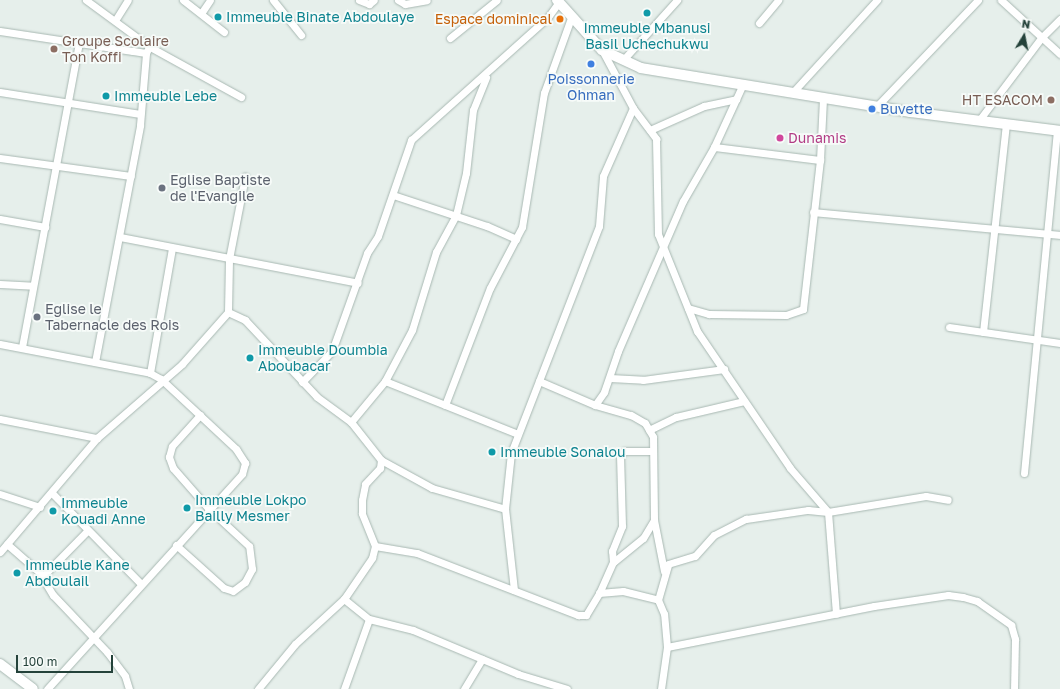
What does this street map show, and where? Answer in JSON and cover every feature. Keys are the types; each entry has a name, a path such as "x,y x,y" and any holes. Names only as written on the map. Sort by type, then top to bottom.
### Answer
{"street":[{"path":"86,0 116,19 148,50 241,97"},
{"path":"116,19 128,0"},
{"path":"183,0 202,12 224,32"},
{"path":"202,12 210,0"},
{"path":"273,0 301,35"},
{"path":"359,0 369,4 374,0"},
{"path":"398,0 405,4 427,0"},
{"path":"450,38 497,0"},
{"path":"623,60 677,0"},
{"path":"759,23 778,0"},
{"path":"793,92 877,0"},
{"path":"878,105 978,0"},
{"path":"1002,0 1060,54"},
{"path":"302,382 332,351 393,195 410,140 487,73 548,17 558,1 571,18 602,50 633,108 656,139 658,234 662,248 697,330 790,468 828,512 836,614"},
{"path":"445,405 490,288 522,227 544,93 571,18"},
{"path":"980,120 1042,38 1060,19"},
{"path":"0,31 79,43 148,50"},
{"path":"22,347 45,227 66,103 79,43"},
{"path":"95,362 131,176 148,50"},
{"path":"602,50 641,68 742,86 793,92 823,98 1006,125 1058,131 1024,473"},
{"path":"350,422 385,381 412,330 436,252 456,216 466,173 473,110 487,73"},
{"path":"595,405 610,378 662,248 714,147 742,86"},
{"path":"0,92 140,114"},
{"path":"688,308 709,314 797,314 806,298 813,212 820,160 823,98"},
{"path":"650,130 704,106 736,99"},
{"path":"514,590 505,509 516,433 527,417 599,226 603,176 633,108"},
{"path":"983,332 1006,125"},
{"path":"714,147 820,160"},
{"path":"0,158 56,164 131,176"},
{"path":"0,552 52,493 97,438 161,379 182,364 228,312 229,258 245,177"},
{"path":"393,195 456,216 516,239"},
{"path":"813,212 1060,235"},
{"path":"0,219 45,227"},
{"path":"120,237 358,283"},
{"path":"150,373 172,248"},
{"path":"0,284 33,286"},
{"path":"228,312 245,320 302,382 350,422 381,460 432,488 505,509"},
{"path":"949,328 1060,343"},
{"path":"0,344 22,347 150,373 161,379 236,449 245,463 242,474 208,508 47,689"},
{"path":"610,378 643,380 724,369"},
{"path":"385,381 516,433"},
{"path":"540,381 595,405 631,415 649,430 653,451 654,520 664,571 658,600 664,614 667,647 661,689"},
{"path":"649,430 676,417 744,401"},
{"path":"176,545 224,588 233,591 245,582 252,569 249,546 208,508 173,468 169,457 172,446 200,415"},
{"path":"0,419 97,438"},
{"path":"613,562 612,551 622,526 620,456 624,451 653,451"},
{"path":"258,689 295,644 344,599 361,578 375,546 362,513 362,500 365,484 380,468 381,460"},
{"path":"52,493 87,531 141,584"},
{"path":"0,494 40,506"},
{"path":"664,571 674,561 698,554 714,535 735,522 800,511 828,512 917,496 948,500"},
{"path":"375,546 417,553 578,615 586,615 599,594 613,562 643,538 654,520"},
{"path":"42,577 87,531"},
{"path":"8,544 42,577 53,595 92,637 125,676 129,689"},
{"path":"599,594 623,591 658,600"},
{"path":"667,647 836,614 948,595 977,601 1011,625 1014,632 1014,689"},
{"path":"344,599 369,619 413,630 482,658 567,689"},
{"path":"344,689 369,619"},
{"path":"464,689 482,658"},
{"path":"0,664 33,689"}],"place":[{"name":"Immeuble Mbanusi Basil Uchechukwu","path":"647,13"},
{"name":"Immeuble Binate Abdoulaye","path":"218,17"},
{"name":"Espace dominical","path":"560,19"},
{"name":"Groupe Scolaire Ton Koffi","path":"54,49"},
{"name":"Poissonnerie Ohman","path":"591,64"},
{"name":"Immeuble Lebe","path":"106,96"},
{"name":"HT ESACOM","path":"1051,100"},
{"name":"Buvette","path":"872,109"},
{"name":"Dunamis","path":"780,138"},
{"name":"Eglise Baptiste de l'Evangile","path":"162,188"},
{"name":"Eglise le Tabernacle des Rois","path":"37,317"},
{"name":"Immeuble Doumbia Aboubacar","path":"250,358"},
{"name":"Immeuble Sonalou","path":"492,452"},
{"name":"Immeuble Lokpo Bailly Mesmer","path":"187,508"},
{"name":"Immeuble Kouadi Anne","path":"53,511"},
{"name":"Immeuble Kane Abdoulail","path":"17,573"}]}
